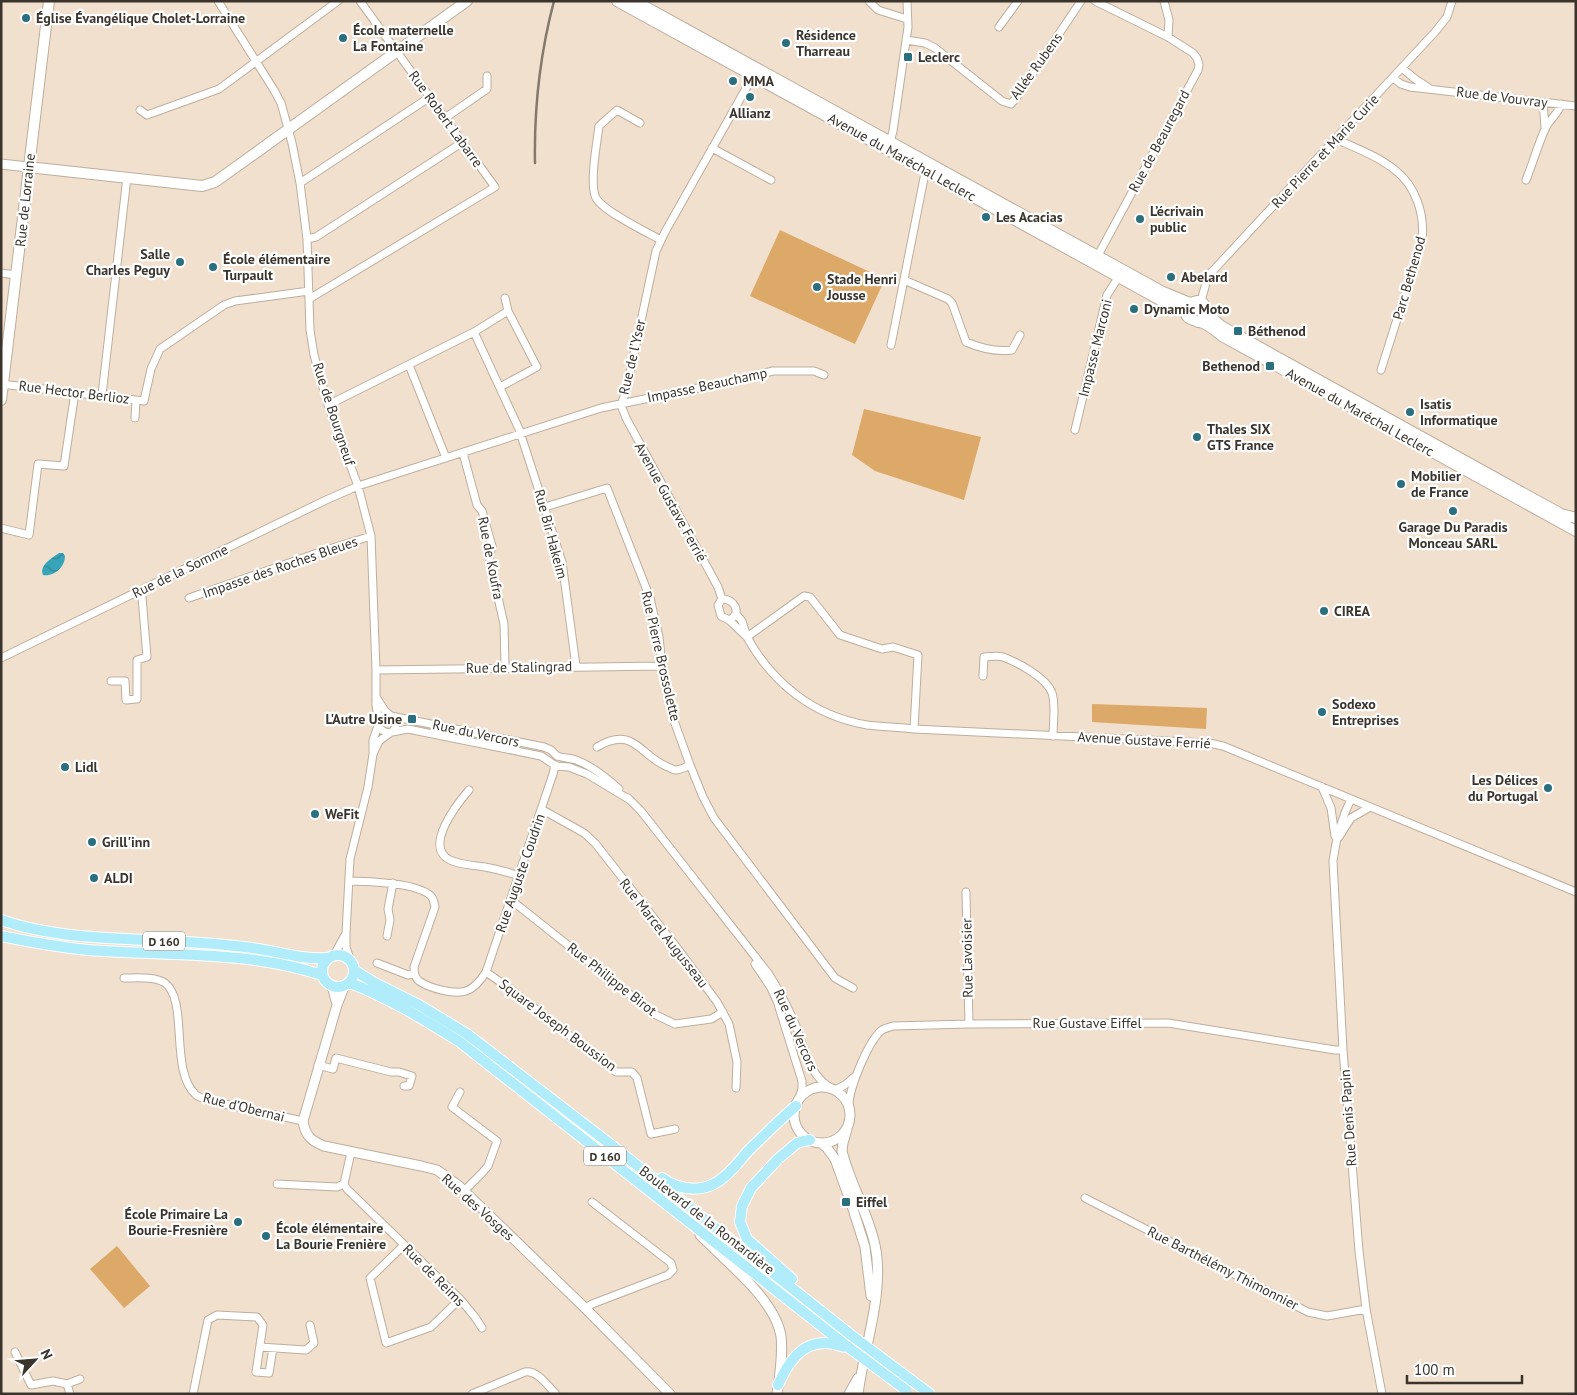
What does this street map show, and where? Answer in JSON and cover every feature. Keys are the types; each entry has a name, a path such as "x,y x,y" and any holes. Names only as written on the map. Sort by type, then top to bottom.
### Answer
{"main road":[{"name":"Rue de Lorraine","path":"1,400 49,1"},
{"path":"28,167 202,186 215,182 467,1"},
{"name":"Avenue du Maréchal Leclerc","path":"617,1 753,76 926,166 1096,260 1193,306 1192,321 1206,325 1222,336 1576,531"},
{"name":"Avenue du Maréchal Leclerc","path":"636,1 768,74 885,144"},
{"path":"1193,306 1207,308 1208,314 1198,322"},
{"name":"Avenue du Maréchal Leclerc","path":"1208,314 1227,330 1561,514 1576,518"},
{"name":"D 160","path":"1,920 46,932 91,937 177,941 252,948 313,959 331,957"},
{"name":"D 160","path":"1,936 89,950 193,954 249,959 305,969 322,976"},
{"path":"345,956 350,959 354,970 353,980 347,985 338,988 328,984 322,976 322,968 331,957 345,956"},
{"name":"Boulevard de la Rontardière","path":"354,970 468,1034 930,1394"},
{"name":"Boulevard de la Rontardière","path":"347,985 370,991 414,1014 460,1042 848,1347 909,1392"},
{"path":"610,1144 633,1156 669,1183 684,1189 700,1189 714,1185 725,1177 750,1149 798,1102"},
{"path":"810,1140 803,1141 792,1147 751,1188 742,1206 740,1222 746,1239 807,1292 820,1309"},
{"path":"778,1390 787,1366 803,1350 813,1345 826,1343 848,1347"}],"street":[{"name":"Rue de Bourgneuf","path":"218,1 281,104 300,183 306,239 310,330 314,355 328,405 358,486 371,536 376,713 378,723 373,740 368,787 350,859 346,933 346,947 350,959"},
{"path":"140,110 147,115 219,90 338,1"},
{"name":"Rue Robert Labarre","path":"309,299 495,187 360,1"},
{"path":"869,1 878,10 907,20"},
{"path":"885,144 908,28 907,1"},
{"name":"Allée Rubens","path":"906,40 925,43 935,48 1002,100 1011,104 1081,1"},
{"path":"1095,1 1168,37 1169,20 1166,2"},
{"name":"Rue Pierre et Marie Curie","path":"1193,306 1208,276 1435,32 1447,17 1452,1"},
{"path":"999,27 1015,2"},
{"name":"Rue de Beauregard","path":"1096,260 1198,70 1198,58 1168,37"},
{"name":"Rue de Vouvray","path":"1402,68 1429,88"},
{"path":"753,76 768,74"},
{"path":"445,118 488,89 487,76"},
{"name":"Rue de l’Yser","path":"358,486 601,408 621,405 626,391 656,251 753,76"},
{"name":"Rue de Vouvray","path":"1393,78 1401,84 1410,87 1576,106"},
{"path":"300,183 430,97"},
{"path":"1543,102 1545,130"},
{"path":"1526,180 1545,130 1550,120 1560,109 1561,104"},
{"path":"640,123 617,110 599,126 593,185 596,198 603,207 661,240"},
{"name":"Parc Bethenod","path":"1336,139 1395,169 1406,180 1413,192 1420,208 1424,227 1422,240 1381,370"},
{"path":"306,239 316,237 462,142"},
{"path":"712,148 771,180"},
{"path":"1,164 28,167"},
{"path":"891,345 926,166"},
{"path":"102,395 126,178"},
{"path":"1,273 16,275"},
{"name":"Impasse Marconi","path":"1076,430 1107,295 1121,273"},
{"path":"904,280 948,299 952,303 966,342 974,346 1001,352 1012,350 1020,335"},
{"path":"134,418 160,349 224,305 309,291"},
{"path":"500,387 538,367 508,311 505,298"},
{"path":"328,405 474,332 508,311"},
{"name":"Rue Bir Hakeim","path":"474,332 520,434 562,562 576,666"},
{"path":"410,365 446,458"},
{"name":"Impasse Beauchamp","path":"621,405 773,370 814,371 824,375"},
{"name":"Rue Hector Berlioz","path":"2,384 140,400"},
{"path":"1,528 29,535 38,464 64,466 75,392"},
{"name":"Avenue Gustave Ferrié","path":"621,405 626,418 718,587 722,599"},
{"name":"Rue de Koufra","path":"463,453 477,505 482,511 492,546 489,558 504,624 505,667"},
{"name":"Rue de la Somme","path":"1,658 358,486"},
{"name":"Rue Pierre Brossolette","path":"545,507 607,488 650,598 660,638 662,666 673,718 703,797 714,818 835,978 853,988"},
{"name":"Impasse des Roches Bleues","path":"189,598 371,536"},
{"path":"111,681 125,681 126,700 137,699 137,660 147,657 140,591"},
{"path":"747,637 804,596 810,597 840,635 882,649 893,646 918,655 914,729"},
{"path":"727,598 736,609 736,614 729,620 721,616 718,610 718,602 727,598"},
{"name":"Avenue Gustave Ferrié","path":"736,614 742,622 747,637 755,651 775,677 797,696 823,712 844,719 868,725 914,729 1209,743 1223,746 1576,892"},
{"name":"Avenue Gustave Ferrié","path":"729,620 747,637"},
{"path":"983,676 984,657 1001,656 1011,660 1048,684 1053,694 1053,736"},
{"name":"Rue de Stalingrad","path":"376,670 662,666"},
{"path":"376,697 385,711 394,718 396,724 391,732 383,732 378,723 383,715 391,716"},
{"name":"Rue du Vercors","path":"391,716 544,747 559,757 576,760 595,770 608,780 641,811 768,973 782,994 813,1070 822,1083 833,1089"},
{"name":"Rue du Vercors","path":"391,732 408,729 532,754 546,759 557,766 569,767 587,774 630,800"},
{"name":"Rue de Bourgneuf","path":"373,754 380,741 391,732"},
{"path":"597,747 608,740 627,740 640,747 662,765 675,770 690,765"},
{"name":"Rue Auguste Coudrin","path":"486,972 557,766 553,759 559,757"},
{"name":"Rue Denis Papin","path":"1322,787 1331,808 1336,841"},
{"path":"469,790 455,806 447,822 439,847 442,853 450,860 472,866 492,868 519,876"},
{"name":"Rue Denis Papin","path":"1350,799 1336,841 1333,861 1343,1050 1359,1251 1366,1309 1382,1394"},
{"name":"Rue Denis Papin","path":"1336,841 1351,818 1370,807"},
{"name":"Rue Marcel Augusseau","path":"541,809 584,833 595,843 717,1002 729,1024 737,1062 736,1088"},
{"path":"350,881 393,883 429,894 435,907 414,967 414,974 418,981 458,993 475,986 486,972"},
{"path":"387,936 390,920 388,909 393,883"},
{"name":"Rue Lavoisier","path":"966,892 969,1024"},
{"name":"Rue Philippe Birot","path":"511,900 656,1015 675,1024 711,1019 723,1012"},
{"name":"Rue du Vercors","path":"727,922 771,988 777,1001 802,1081 798,1102"},
{"name":"Rue de Bourgneuf","path":"331,957 346,933"},
{"path":"377,963 408,975 414,974"},
{"name":"Square Joseph Boussion","path":"486,972 616,1072 632,1072 637,1078 650,1134 675,1128"},
{"name":"Rue d’Obernai","path":"124,978 157,980 166,984 175,997 183,1068 187,1084 197,1096 303,1121"},
{"path":"303,1121 337,1005 347,985"},
{"path":"332,986 337,1005"},
{"name":"Rue Gustave Eiffel","path":"849,1104 850,1090 856,1074 874,1039 883,1030 893,1026 1168,1023 1343,1050"},
{"path":"318,1065 333,1069 336,1058 412,1076 409,1086 404,1086"},
{"name":"Rue Gustave Eiffel","path":"833,1089 851,1080 856,1074"},
{"path":"847,1129 836,1140 829,1143 810,1140 798,1130 794,1114 798,1102 806,1092 822,1086 833,1089 845,1097 851,1113 850,1121 843,1143 844,1156 868,1221 875,1246 877,1282 860,1373 858,1394"},
{"path":"460,1092 452,1107 497,1141 488,1166 464,1191"},
{"name":"Rue des Vosges","path":"303,1121 305,1131 315,1143 436,1170 448,1177 585,1308 670,1394"},
{"path":"821,1143 836,1160 865,1247 872,1314"},
{"path":"277,1184 337,1187 344,1184 351,1152"},
{"name":"Rue de Reims","path":"344,1184 460,1299 482,1328"},
{"name":"Rue Barthélémy Thimonnier","path":"1085,1198 1308,1312 1327,1316 1366,1309"},
{"path":"585,1308 668,1275 673,1270 671,1264 592,1202"},
{"path":"680,1214 766,1303 775,1318 782,1349 778,1390"},
{"path":"404,1245 370,1278 386,1343 431,1327 460,1299"},
{"path":"193,1394 208,1320 217,1315 257,1317 263,1325 256,1372 269,1373 273,1348"},
{"path":"260,1347 306,1350 314,1343 310,1325"},
{"path":"15,1352 31,1385 53,1381 67,1384 80,1379"},
{"path":"472,1394 530,1371 556,1394"},
{"path":"850,1394 860,1373"},
{"path":"67,1384 70,1394"}],"shaded area":[{"name":"Stade Henri Jousse","path":"780,230 885,279 855,344 750,296"},
{"path":"864,409 981,437 964,500 875,471 852,455"},
{"path":"1092,704 1207,708 1206,729 1092,722"},
{"path":"117,1246 150,1286 124,1308 90,1269"}],"water":[{"path":"59,553 63,553 65,556 61,567 55,573 43,575 44,565"}],"railway":[{"path":"535,163 539,82 545,41 554,1"}],"place":[{"name":"Église Évangélique Cholet-Lorraine","path":"26,18"},
{"name":"École maternelle La Fontaine","path":"343,38"},
{"name":"Résidence Tharreau","path":"786,43"},
{"name":"Leclerc","path":"908,57"},
{"name":"MMA","path":"733,81"},
{"name":"Allianz","path":"750,97"},
{"name":"Les Acacias","path":"986,217"},
{"name":"L’écrivain public","path":"1140,219"},
{"name":"Salle Charles Peguy","path":"180,262"},
{"name":"École élémentaire Turpault","path":"213,267"},
{"name":"Abelard","path":"1171,277"},
{"name":"Stade Henri Jousse","path":"817,287"},
{"name":"Dynamic Moto","path":"1134,309"},
{"name":"Béthenod","path":"1238,331"},
{"name":"Bethenod","path":"1270,366"},
{"name":"Isatis Informatique","path":"1410,412"},
{"name":"Thales SIX GTS France","path":"1197,437"},
{"name":"Mobilier de France","path":"1401,484"},
{"name":"Garage Du Paradis Monceau SARL","path":"1453,511"},
{"name":"CIREA","path":"1324,611"},
{"name":"Sodexo Entreprises","path":"1322,712"},
{"name":"L'Autre Usine","path":"412,719"},
{"name":"Lidl","path":"65,767"},
{"name":"Les Délices du Portugal","path":"1548,788"},
{"name":"WeFit","path":"315,814"},
{"name":"Grill'inn","path":"92,842"},
{"name":"ALDI","path":"94,878"},
{"name":"Eiffel","path":"846,1202"},
{"name":"École Primaire La Bourie-Fresnière","path":"238,1222"},
{"name":"École élémentaire La Bourie Frenière","path":"266,1236"}]}
